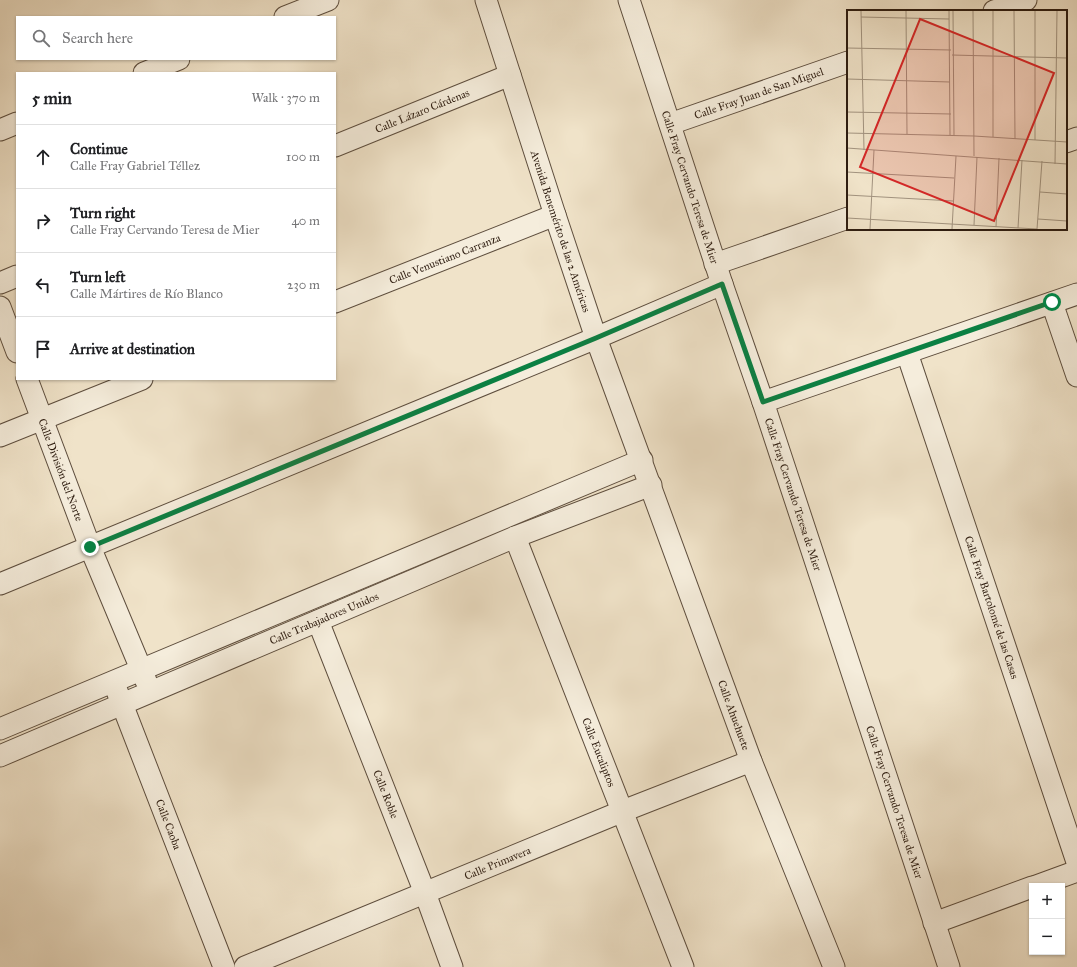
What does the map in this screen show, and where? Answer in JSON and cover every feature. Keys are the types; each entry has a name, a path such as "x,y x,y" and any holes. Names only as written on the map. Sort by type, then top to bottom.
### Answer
{"street":[{"path":"288,16 328,0"},
{"name":"Avenida Benemérito de las 2 Américas","path":"486,0 596,338 642,460"},
{"name":"Calle Fray Cervando Teresa de Mier","path":"629,0 715,264 763,402 949,967"},
{"path":"997,10 1026,0"},
{"path":"146,72 176,60"},
{"name":"Calle Fray Juan de San Miguel","path":"670,124 847,62"},
{"name":"Calle Lázaro Cárdenas","path":"336,146 510,75"},
{"path":"0,130 16,123"},
{"path":"1067,142 1077,138"},
{"name":"Calle Venustiano Carranza","path":"336,302 555,215"},
{"path":"715,264 847,218"},
{"path":"0,283 16,276"},
{"path":"0,584 596,338 722,284"},
{"path":"763,402 1077,294"},
{"path":"1052,302 1077,376"},
{"path":"0,307 16,349"},
{"name":"Calle Fray Bartolomé de las Casas","path":"907,353 1077,862"},
{"name":"Calle División del Norte","path":"27,380 90,547 151,693"},
{"path":"0,436 140,380"},
{"path":"0,729 642,460"},
{"name":"Calle Ahuehuete","path":"642,460 751,761 834,967"},
{"name":"Calle Trabajadores Unidos","path":"0,756 515,537 651,485"},
{"name":"Calle Eucaliptos","path":"515,537 684,967"},
{"name":"Calle Roble","path":"318,621 425,893 452,967"},
{"name":"Calle Caoba","path":"113,681 224,967"},
{"name":"Calle Primavera","path":"245,967 622,811 751,761"},
{"path":"1044,883 1077,871"},
{"path":"934,924 1029,888"}],"route":[{"path":"90,547 596,338 722,284 763,402 1052,302"}]}
